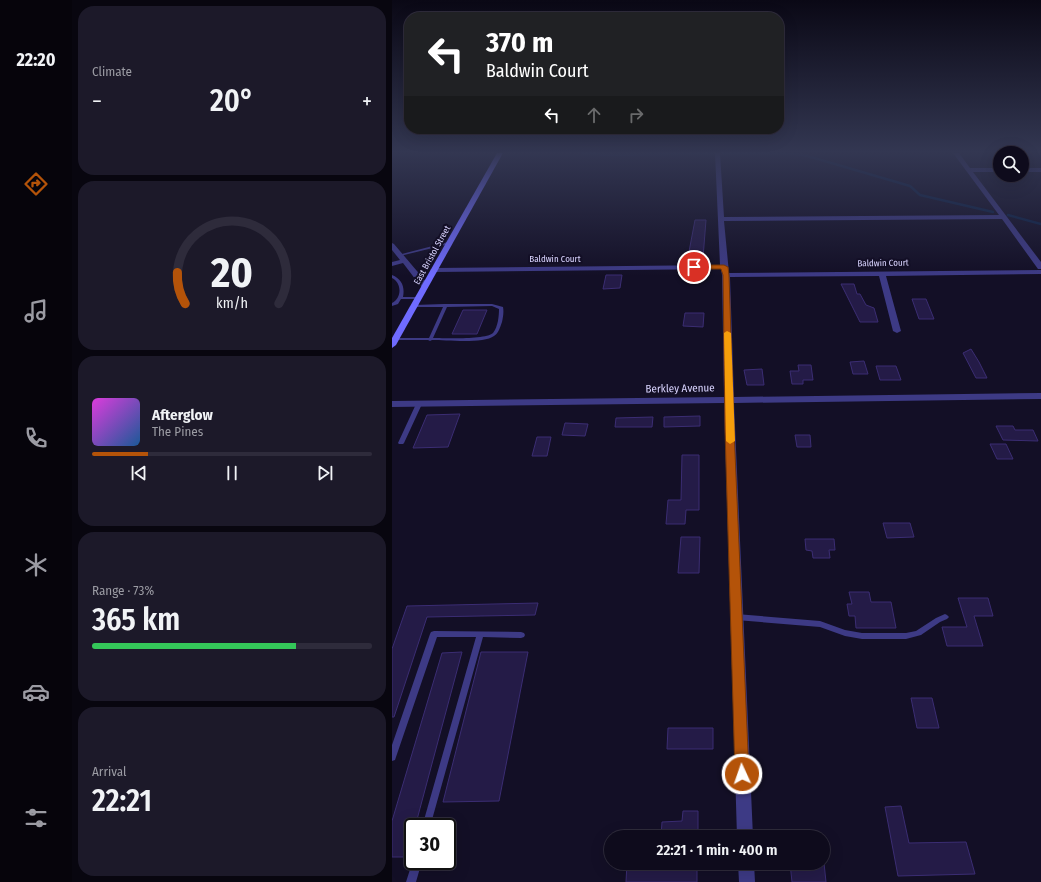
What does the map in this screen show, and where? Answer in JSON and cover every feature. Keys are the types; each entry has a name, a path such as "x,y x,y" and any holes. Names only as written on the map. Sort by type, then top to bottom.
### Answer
{"main road":[{"name":"East Bristol Street","path":"394,340 476,194"}],"street":[{"path":"720,194 725,271 736,617 745,830"},
{"path":"986,194 1041,267"},
{"path":"722,219 1003,217"},
{"path":"392,245 425,286"},
{"path":"392,264 402,258"},
{"name":"Baldwin Court","path":"434,270 882,273 1041,272"},
{"path":"882,273 897,331"},
{"name":"Berkley Avenue","path":"392,404 1041,396"},
{"path":"746,870 747,882"}],"lane":[{"path":"402,258 448,243"},
{"path":"392,276 400,282 400,298 392,305"},
{"path":"400,298 419,298"},
{"path":"430,340 446,305"},
{"path":"394,340 477,339 489,337 495,333 502,314 501,308 492,305 414,306"},
{"path":"401,443 419,404"},
{"path":"736,617 820,624 845,633 862,636 906,636 918,633 945,617"},
{"path":"392,757 434,634 521,635"},
{"path":"429,818 480,634"},
{"path":"411,882 414,870"}],"building":[{"path":"695,220 706,220 703,258 688,257"},
{"path":"606,275 622,275 620,288 603,289"},
{"path":"841,284 854,284 857,294 860,294 866,305 874,308 878,322 860,322"},
{"path":"912,299 926,299 934,319 919,319"},
{"path":"463,310 487,310 477,334 452,334"},
{"path":"685,313 704,313 703,327 683,326"},
{"path":"971,349 987,378 976,378 963,353"},
{"path":"864,361 868,374 853,374 850,362"},
{"path":"798,365 811,365 813,380 803,380 803,384 792,384 790,371 799,371"},
{"path":"876,366 896,366 901,380 880,380"},
{"path":"762,369 764,385 747,385 744,370"},
{"path":"460,414 448,447 413,448 427,415"},
{"path":"700,416 700,426 664,427 664,417"},
{"path":"653,417 652,427 615,427 616,418"},
{"path":"565,423 588,424 585,436 562,435"},
{"path":"996,426 1013,426 1015,430 1033,430 1038,441 1003,440"},
{"path":"795,435 810,435 811,447 797,447"},
{"path":"537,437 551,437 547,456 532,456"},
{"path":"990,444 1006,444 1013,459 997,459"},
{"path":"682,455 699,455 699,510 686,510 685,524 666,524 668,500 681,500"},
{"path":"883,523 910,523 914,537 887,538"},
{"path":"681,537 700,537 699,573 678,573"},
{"path":"805,539 834,539 835,550 829,550 830,558 813,558 812,551 806,550"},
{"path":"849,592 869,592 871,602 891,602 896,628 856,628 855,616 849,616 847,604 852,604"},
{"path":"958,598 988,598 993,616 974,616 983,646 947,646 942,627 967,627"},
{"path":"538,603 535,615 427,617 394,717 392,717 392,649 407,606"},
{"path":"462,652 417,818 404,818 404,857 392,857 392,821 442,653"},
{"path":"481,652 528,652 499,801 443,802"},
{"path":"911,698 932,698 939,728 917,728"},
{"path":"668,728 713,728 713,749 667,749"},
{"path":"901,806 909,843 966,842 975,874 898,876 885,807"},
{"path":"683,811 698,811 698,830 661,830 662,822 682,821"},
{"path":"627,870 697,870 697,882 626,882"},
{"path":"791,870 825,870 826,882 792,882"}],"waterway":[{"path":"919,194 993,212"},
{"path":"1008,215 1041,224"}],"slow traffic":[{"path":"727,333 730,441"}],"route":[{"path":"694,267 724,267 726,275 742,774"}]}
